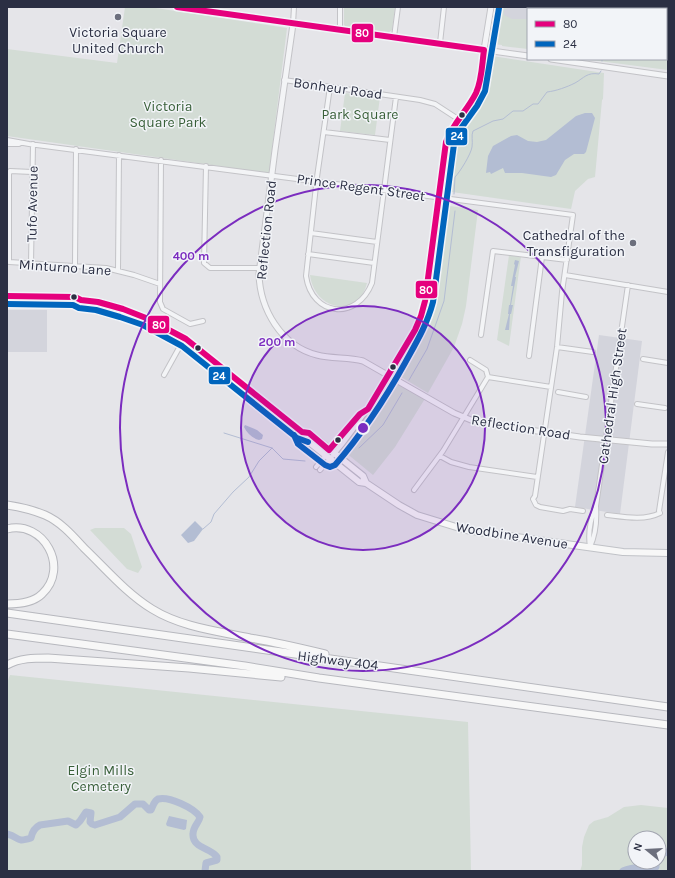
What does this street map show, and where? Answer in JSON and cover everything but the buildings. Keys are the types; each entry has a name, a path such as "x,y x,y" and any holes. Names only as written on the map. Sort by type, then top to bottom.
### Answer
{"highway":[{"path":"7,505 35,511 56,521 68,530 125,589 152,609 168,617 183,623 214,631 282,644 360,662"},
{"path":"7,529 24,529 34,532 43,539 50,549 54,572 49,584 42,594 30,601 7,604"},
{"name":"Highway 404","path":"7,613 668,707"},
{"name":"Highway 404","path":"7,634 668,725"},
{"path":"7,665 25,659 48,658 189,668 310,680 319,678"}],"main road":[{"name":"Woodbine Avenue","path":"7,296 76,297 81,300 98,302 123,309 146,318 186,340 302,432 309,433 332,451 363,476 366,483"},
{"name":"Woodbine Avenue","path":"7,303 75,303 81,300"},
{"name":"Woodbine Avenue","path":"302,432 304,438 359,482 366,483 405,509 440,523 466,530 623,552 668,553"}],"street":[{"path":"177,7 527,56"},
{"path":"292,24 294,7"},
{"path":"340,7 340,30"},
{"path":"394,37 398,7"},
{"path":"440,43 444,7"},
{"path":"320,470 332,451 363,417 415,330 422,312 446,142 451,129 478,88 490,7"},
{"name":"Reflection Road","path":"292,24 260,268 260,288 266,309 275,325 288,339 316,355 332,358 353,358 363,361 454,413 486,424 606,439 652,444 668,444"},
{"path":"558,60 668,76"},
{"name":"Bonheur Road","path":"284,80 420,100 435,104 458,118"},
{"path":"330,87 306,276 307,284 312,296 319,303 335,309 352,307 362,300 372,283 396,97"},
{"path":"324,132 390,140"},
{"name":"Prince Regent Street","path":"7,140 573,215 567,260"},
{"name":"Prince Regent Street","path":"7,144 31,144"},
{"name":"Tufo Avenue","path":"31,144 31,264"},
{"path":"75,265 76,150"},
{"path":"118,270 119,155"},
{"path":"161,160 160,302 163,309 190,324 203,321"},
{"path":"206,166 204,263 210,268 260,268"},
{"name":"Minturno Lane","path":"32,172 14,170 10,171 9,174 10,262 75,265 118,270 160,284"},
{"path":"311,232 377,242"},
{"path":"481,335 493,251 567,260 564,275 557,347 535,496 533,499 536,505 540,508 583,511"},
{"path":"308,254 374,263"},
{"path":"530,356 542,257"},
{"path":"564,275 668,292"},
{"name":"Cathedral High Street","path":"590,547 594,538 597,517 596,506 628,285"},
{"path":"164,375 179,348 186,340"},
{"path":"557,347 592,352"},
{"path":"414,490 440,456 488,377 486,370 470,360"},
{"path":"643,360 668,363"},
{"path":"488,377 551,387"},
{"path":"558,392 586,397"},
{"path":"637,404 666,408"},
{"path":"607,515 628,518 654,517 660,514 668,452"},
{"path":"440,456 450,462 468,468 537,477"},
{"path":"316,467 328,457"},
{"path":"662,490 668,491"}],"shaded area":[{"path":"498,7 579,7 527,8 527,40 505,38"},
{"path":"7,310 47,310 47,352 7,352"},
{"path":"599,335 642,341 620,514 575,507"}],"green space":[{"name":"Victoria Square Park","path":"125,7 149,7 287,28 269,173 7,136 7,49 117,63"},
{"path":"344,7 395,7 392,30 388,33 348,28 344,25"},
{"path":"495,7 509,7 504,10 504,15 512,19 527,19 527,49 493,44 491,37"},
{"path":"668,7 668,70 591,60 667,60 667,8 556,8"},
{"path":"492,56 604,73 603,99 595,177 588,179 575,191 571,209 445,191 449,150 454,137 477,105 483,87 488,59"},
{"name":"Park Square","path":"345,93 380,97 375,135 340,131"},
{"path":"443,205 478,210 466,306 462,324 454,347 428,393 396,374 420,332 428,311"},
{"path":"509,255 521,256 509,346 497,340"},
{"path":"310,275 367,283 362,294 355,302 347,306 337,306 328,303 320,297 314,287"},
{"path":"389,375 426,397 395,447 373,475 345,452 344,447"},
{"path":"95,528 124,528 131,534 142,567 138,573 127,569 90,530"},
{"name":"Elgin Mills Cemetery","path":"10,675 468,722 471,871 7,871 7,683"},
{"path":"641,805 668,808 668,871 580,871 582,865 582,847 589,825 594,821 608,817 624,807"}],"water":[{"path":"585,113 592,113 595,118 586,152 584,154 574,154 565,160 556,175 551,177 522,173 505,173 503,168 491,174 490,172 486,173 488,156 493,146 511,136 517,135 528,141 537,142 546,140 576,116"},
{"path":"515,260 519,261 511,305 513,305 510,314 509,330 505,330 513,286 511,286"},
{"path":"245,425 257,430 263,435 262,439 259,440 250,435 244,427"},
{"path":"195,521 203,529 194,541 188,543 181,535"},
{"path":"169,816 187,820 186,829 184,830 167,826 166,824"}],"waterway":[{"path":"454,194 455,177 465,163 471,150 473,131 493,121 503,119 513,111 523,111 533,104 538,104 547,92 575,83 591,74 599,74 601,71"},
{"path":"409,380 427,349 444,301 455,211"},
{"path":"359,448 383,425 402,393"},
{"path":"224,433 272,448 283,459 305,461"},
{"path":"203,529 211,522 214,514 233,492 249,477 259,461 272,448"},
{"path":"7,834 20,840 31,838 36,827 40,825 68,821 76,825 86,812 91,813 90,822 95,825 120,817 135,804 143,804 151,810 158,799 168,799 187,807 200,817 194,829 193,839 217,857 217,860 206,863 205,871"},
{"path":"623,871 636,868 643,868 650,871"}],"transit line":[{"name":"80","path":"7,296 75,297 81,300 98,302 123,309 146,318 186,339 302,432 309,433 329,450 360,414 368,409 415,330 425,301 446,142 452,129 476,93 481,77 484,50 177,7"},
{"name":"24","path":"294,435 298,444 325,465 330,467 335,465 364,429 381,403 421,334 433,302 454,144 459,131 477,106 485,91 499,8"},
{"name":"24","path":"7,304 73,305 79,308 96,310 143,325 182,346 297,438 308,442"}],"place":[{"name":"Victoria Square United Church","path":"118,17"},
{"name":"Cathedral of the Transfiguration","path":"633,243"}]}
